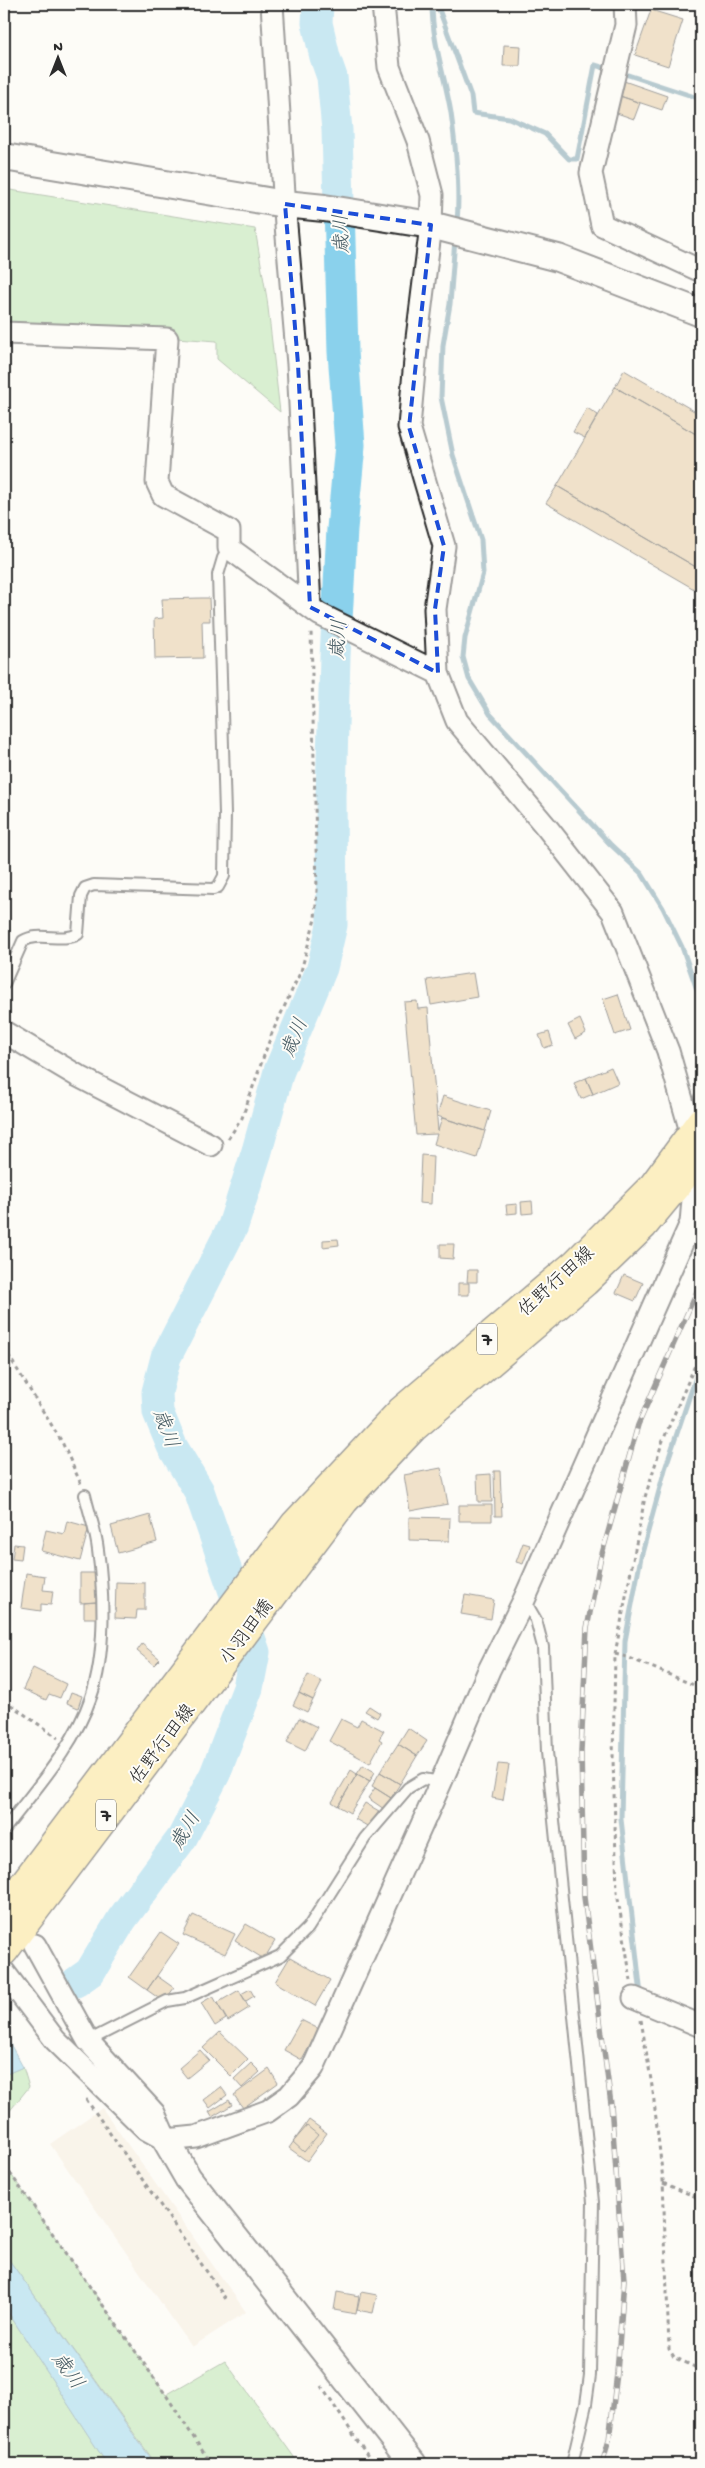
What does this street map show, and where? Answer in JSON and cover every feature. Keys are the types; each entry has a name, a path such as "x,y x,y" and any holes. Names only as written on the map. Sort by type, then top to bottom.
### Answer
{"main road":[{"name":"佐野行田線","path":"270,1556 295,1524 386,1426 576,1263 652,1186 698,1144"},
{"name":"佐野行田線","path":"281,1584 344,1501 412,1428 585,1282 643,1226 698,1144"},
{"name":"小羽田橋","path":"203,1644 270,1556"},
{"name":"小羽田橋","path":"209,1679 281,1584"},
{"name":"佐野行田線","path":"4,1910 203,1644"},
{"name":"佐野行田線","path":"4,1951 209,1679"}],"street":[{"path":"272,4 289,204 314,610"},
{"path":"4,1972 55,2040 146,2129 166,2140 196,2137 268,2111 289,2096 313,2068 442,1782 488,1670 524,1600 691,1223 698,1144 668,1051 613,912 548,829 457,721 438,673 435,609 444,546 409,428 427,224 432,195 418,142 388,67 383,4"},
{"path":"625,4 626,25 591,173 602,225 701,271"},
{"path":"4,157 289,204 427,224 558,258 701,314"},
{"path":"4,333 167,339 157,482 163,495 229,531 229,548 314,610 438,673"},
{"path":"4,1032 78,1076 211,1145"},
{"path":"35,1944 88,2041 154,2112 166,2140 188,2178 413,2464"},
{"path":"634,1998 701,2026"}],"lane":[{"path":"4,984 23,941 29,937 68,937 78,934 81,896 85,888 94,886 213,889 221,883 224,876 224,814 218,575 223,558 229,548"},
{"path":"4,1830 54,1765 91,1697 98,1665 102,1624 102,1585 98,1548 85,1495"},
{"path":"524,1600 536,1620 543,1647 547,1752 592,2202 590,2375 586,2404 572,2464"},
{"path":"88,2041 167,2001 185,1998 280,1956 308,1928 365,1838 408,1788 423,1779 442,1782"}],"path":[{"path":"211,1145 232,1138 242,1118 272,1033 300,971 315,919 317,890 314,610"},
{"path":"4,1348 62,1442 73,1462 85,1495"},
{"path":"701,1351 662,1443 645,1497 615,1654 612,1758 618,1892 634,1998 639,2011 653,2092 663,2183 669,2349 674,2357 701,2370"},
{"path":"615,1654 627,1657 701,1688"},
{"path":"4,1700 66,1744"},
{"path":"84,2096 228,2302"},
{"path":"10,2173 160,2387 211,2464"},
{"path":"663,2183 701,2199"}],"highlighted area":[{"path":"285,204 431,225 409,427 444,546 435,609 438,673 310,607 298,364"}],"shaded area":[{"path":"102,2108 246,2312 192,2347 50,2144"}],"green space":[{"path":"4,189 255,229 267,299 280,412 217,359 217,341 176,338 175,329 4,323"},
{"path":"23,2067 29,2087 4,2118 4,2075"},
{"path":"4,2160 10,2173 166,2395 225,2361 299,2464 156,2464 4,2253"},
{"path":"4,2306 107,2464 4,2464"}],"water":[{"path":"4,2033 23,2067 4,2075"},
{"path":"4,2253 155,2464 107,2464 4,2306"}],"building":[{"path":"651,10 683,20 668,66 635,55"},
{"path":"504,45 521,46 520,66 503,66"},
{"path":"621,80 667,96 662,110 617,95"},
{"path":"617,95 640,103 634,119 611,111"},
{"path":"624,370 701,415 701,437 615,387"},
{"path":"615,387 701,437 701,570 557,486"},
{"path":"587,408 598,415 585,438 573,432"},
{"path":"557,486 701,570 701,593 546,503"},
{"path":"209,598 210,621 202,621 203,658 155,659 154,619 163,618 162,599"},
{"path":"473,973 477,997 431,1005 427,980"},
{"path":"618,994 630,1030 615,1035 603,999"},
{"path":"417,1001 418,1009 428,1008 438,1131 442,1118 485,1131 477,1158 434,1144 437,1134 416,1135 404,1002"},
{"path":"580,1019 586,1033 575,1039 568,1025"},
{"path":"549,1032 553,1045 544,1048 539,1035"},
{"path":"611,1067 618,1083 593,1094 586,1078"},
{"path":"586,1078 593,1094 581,1099 574,1083"},
{"path":"443,1096 491,1111 485,1131 437,1116"},
{"path":"421,1155 433,1156 431,1204 419,1203"},
{"path":"532,1201 533,1213 522,1214 521,1202"},
{"path":"517,1204 517,1213 507,1214 506,1205"},
{"path":"338,1239 339,1245 323,1247 323,1240"},
{"path":"440,1244 454,1244 453,1259 440,1258"},
{"path":"468,1270 477,1270 477,1282 467,1282"},
{"path":"624,1275 643,1283 635,1301 616,1293"},
{"path":"458,1283 469,1283 469,1295 458,1295"},
{"path":"441,1468 448,1504 410,1511 404,1475"},
{"path":"494,1471 500,1471 502,1516 495,1516"},
{"path":"491,1474 492,1502 478,1502 477,1475"},
{"path":"459,1505 492,1505 492,1521 459,1521"},
{"path":"150,1515 157,1542 118,1553 111,1526"},
{"path":"409,1517 450,1518 449,1541 409,1540"},
{"path":"67,1521 89,1527 80,1561 41,1551 46,1530 64,1534"},
{"path":"523,1543 530,1545 523,1564 516,1562"},
{"path":"14,1544 23,1545 21,1560 12,1559"},
{"path":"26,1573 45,1576 43,1590 53,1591 51,1605 41,1604 41,1611 21,1608"},
{"path":"80,1573 96,1573 97,1602 80,1603"},
{"path":"116,1582 145,1583 145,1610 137,1610 136,1619 115,1618"},
{"path":"465,1595 494,1600 491,1619 461,1614"},
{"path":"97,1602 97,1618 84,1618 84,1603"},
{"path":"142,1644 160,1659 154,1665 137,1651"},
{"path":"33,1668 66,1684 60,1698 49,1694 46,1700 23,1689"},
{"path":"308,1675 322,1682 313,1700 299,1693"},
{"path":"71,1692 82,1696 78,1708 67,1703"},
{"path":"299,1693 313,1700 307,1712 293,1705"},
{"path":"369,1706 380,1713 377,1718 365,1711"},
{"path":"299,1718 317,1727 305,1751 287,1742"},
{"path":"341,1719 357,1727 361,1719 384,1731 379,1739 382,1741 370,1763 329,1741"},
{"path":"408,1728 427,1741 417,1756 398,1744"},
{"path":"398,1744 417,1756 400,1784 380,1772"},
{"path":"498,1764 509,1765 503,1800 492,1798"},
{"path":"363,1765 375,1772 370,1781 357,1774"},
{"path":"351,1770 357,1774 338,1806 332,1802"},
{"path":"380,1772 400,1784 391,1798 372,1786"},
{"path":"357,1774 370,1781 350,1813 338,1806"},
{"path":"375,1788 391,1798 384,1809 368,1798"},
{"path":"365,1803 379,1811 369,1827 355,1819"},
{"path":"193,1915 235,1934 225,1954 183,1935"},
{"path":"246,1924 275,1941 264,1959 235,1941"},
{"path":"161,1932 179,1944 147,1990 129,1977"},
{"path":"290,1957 330,1980 315,2006 275,1982"},
{"path":"157,1976 174,1988 164,2002 147,1990"},
{"path":"250,1989 254,1996 246,2001 241,1994"},
{"path":"239,1990 249,2008 228,2021 217,2003"},
{"path":"213,1996 226,2019 215,2026 201,2003"},
{"path":"301,2020 319,2029 302,2060 284,2050"},
{"path":"220,2032 248,2059 231,2076 203,2048"},
{"path":"200,2050 209,2060 187,2078 179,2068"},
{"path":"251,2063 260,2072 242,2088 234,2079"},
{"path":"269,2069 278,2083 243,2108 234,2095"},
{"path":"221,2087 227,2095 210,2108 204,2100"},
{"path":"229,2100 232,2105 212,2117 209,2112"},
{"path":"309,2120 327,2133 307,2161 289,2148"},
{"path":"307,2126 318,2135 304,2152 293,2142"},
{"path":"337,2292 359,2296 356,2314 334,2310"},
{"path":"361,2292 377,2295 373,2313 357,2310"}],"waterway":[{"name":"歳川","path":"76,1982 90,1972 122,1919 182,1838 215,1774 248,1688 255,1652 199,1491 172,1446 158,1412 157,1392 166,1357 233,1226 257,1151 279,1071 322,968 332,925 331,796 335,657 342,529 350,445 343,352 337,130 332,77 317,23 318,4"},
{"path":"432,4 434,32 451,113 458,182 457,223"},
{"path":"437,4 471,96 473,113 509,118 545,134 569,159 577,159 595,65 611,70"},
{"path":"619,72 701,99"},
{"path":"455,239 450,304 443,345 441,397 453,455 481,540 483,573 465,638 463,657 469,679 490,714 610,844 642,874 663,908 682,947 701,1001"},
{"path":"641,1995 621,1819 625,1641 641,1557 665,1469 701,1362"}],"railway":[{"path":"602,2464 609,2440 617,2373 624,2280 611,2104 584,1897 581,1751 587,1628 600,1561 638,1425 701,1282"}]}
